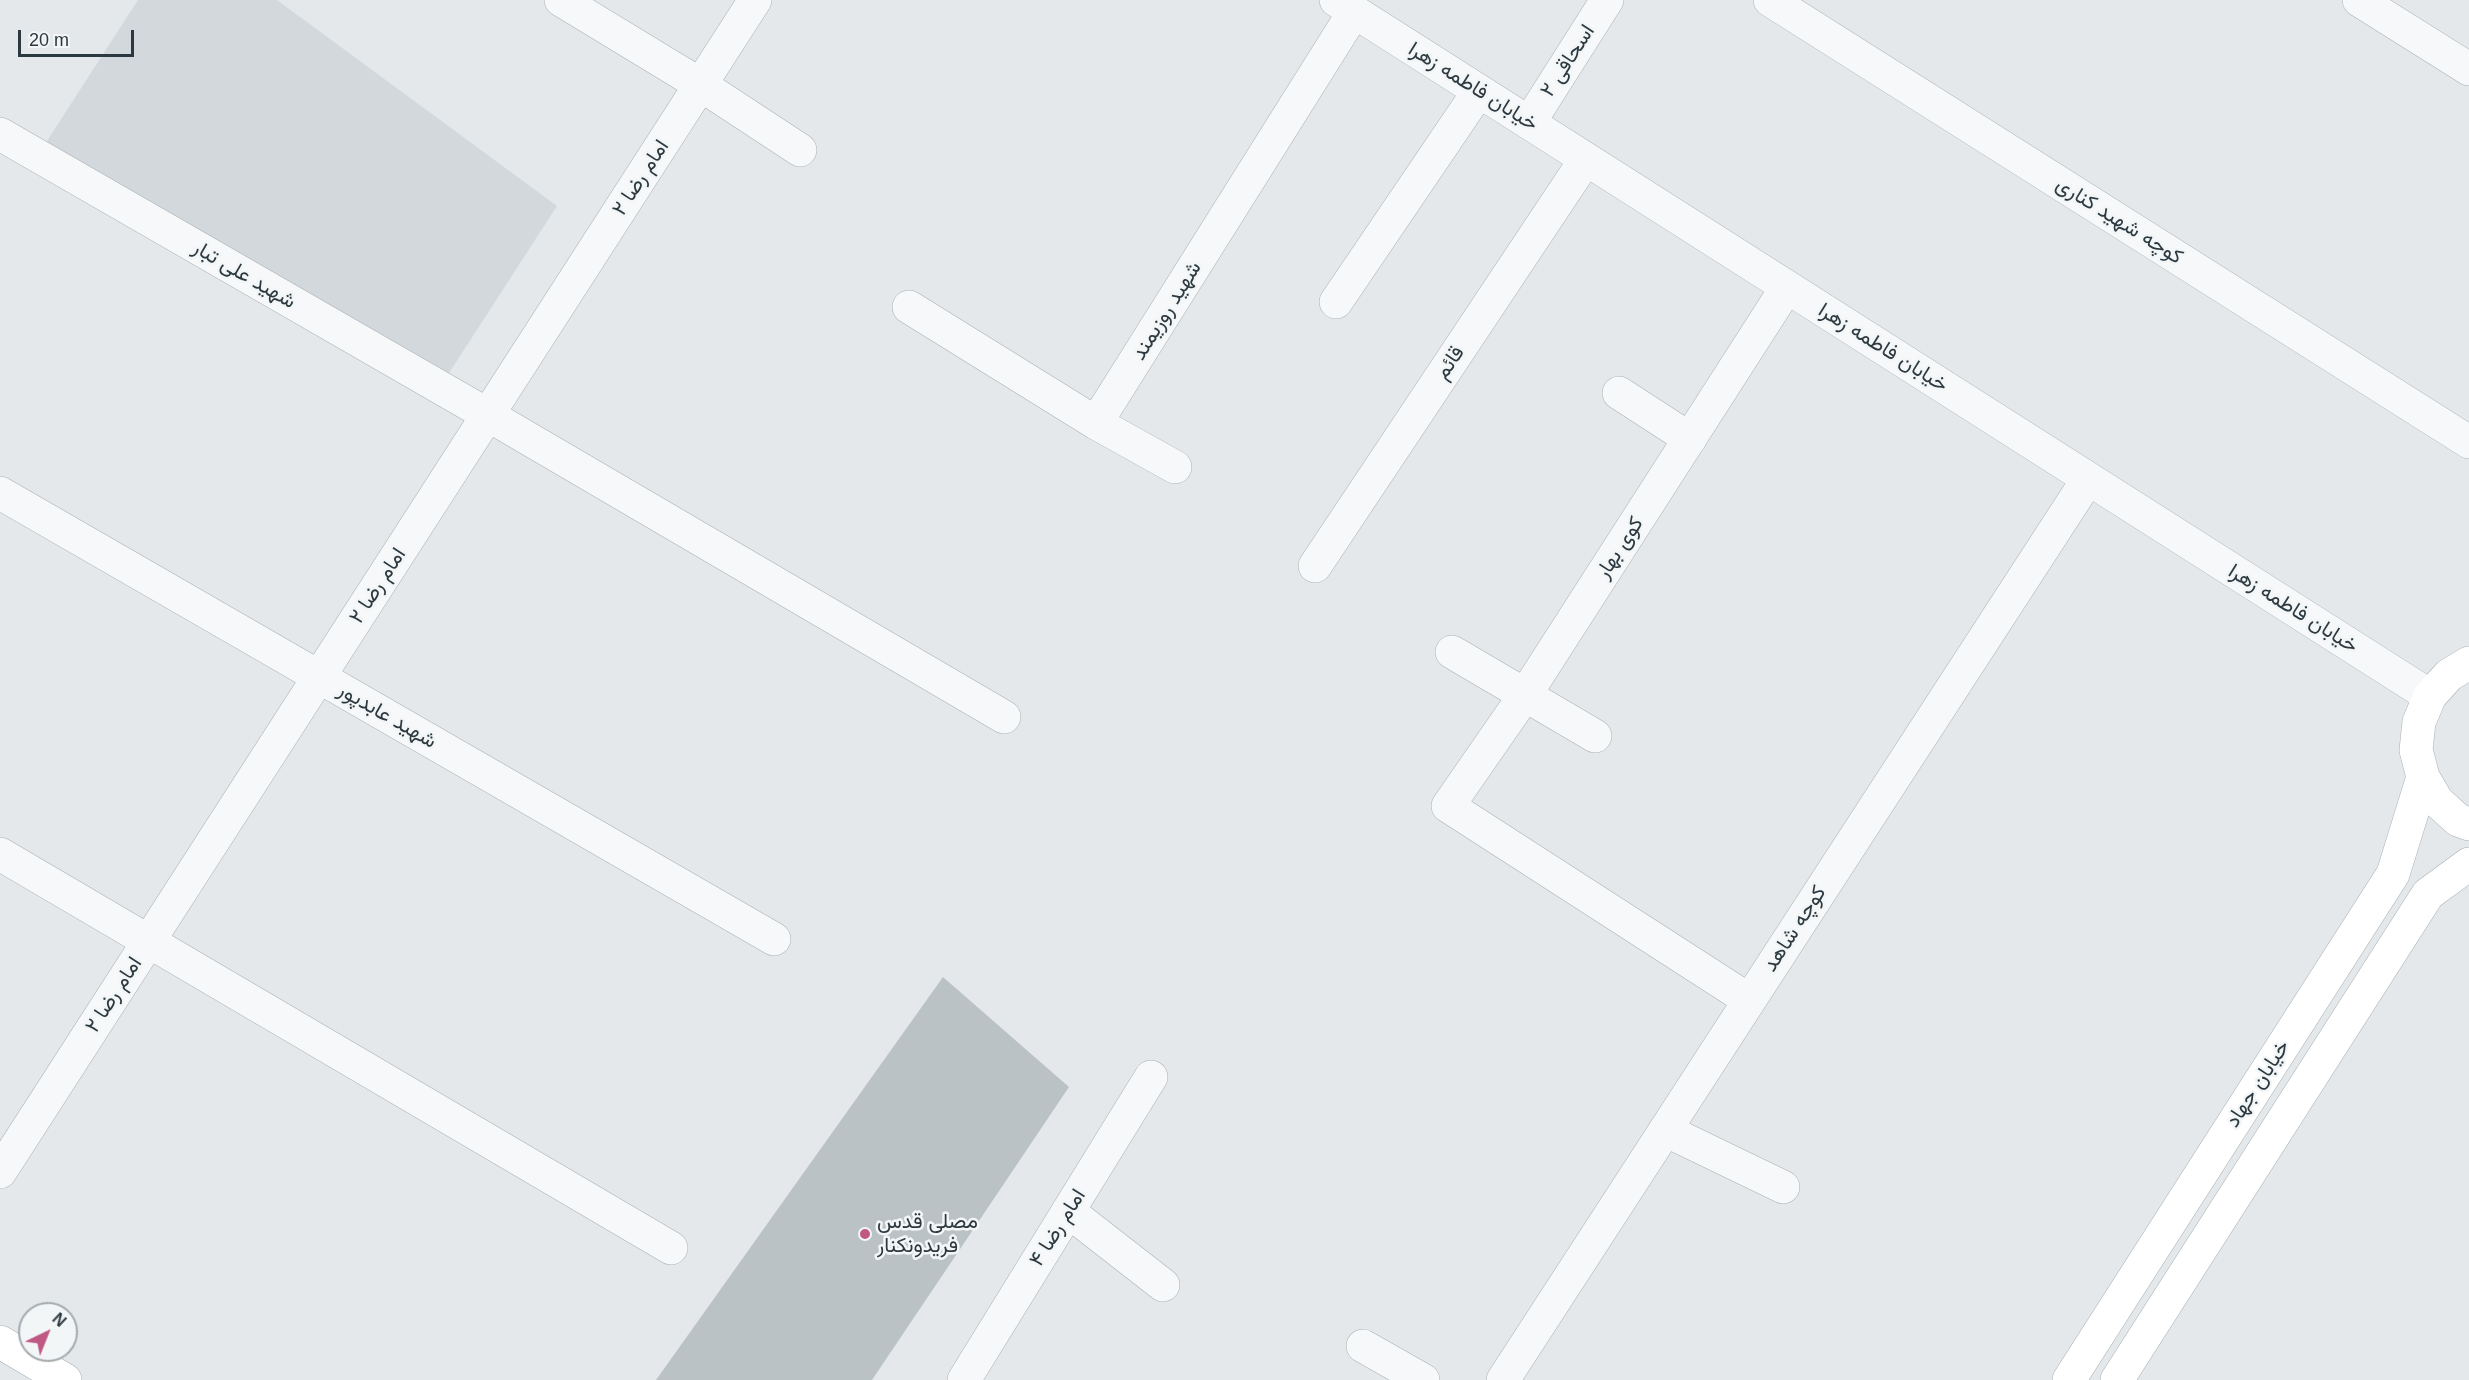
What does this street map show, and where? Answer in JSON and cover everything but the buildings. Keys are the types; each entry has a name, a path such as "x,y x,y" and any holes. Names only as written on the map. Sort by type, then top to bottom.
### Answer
{"main road":[{"path":"2469,663 2449,675 2430,696 2419,722 2416,750 2423,777 2437,801 2458,820 2469,824"},
{"name":"خیابان جهاد","path":"2069,1380 2393,874 2423,777"},
{"name":"خیابان جهاد","path":"2117,1380 2428,894 2469,864"},
{"path":"0,1342 65,1380"}],"street":[{"path":"561,0 701,85 800,150"},
{"name":"امام رضا ۲","path":"0,1172 755,0"},
{"name":"اسحاقی ۲","path":"1529,123 1607,0"},
{"name":"کوچه شهید کناری","path":"1770,0 2469,442"},
{"path":"2359,0 2469,69"},
{"name":"خیابان فاطمه زهرا","path":"1345,6 2430,696"},
{"name":"شهید روزیمند","path":"1096,423 1345,6"},
{"path":"1336,303 1479,91"},
{"name":"شهید علی تبار","path":"0,134 488,415 1004,717"},
{"name":"قائم","path":"1315,566 1586,159"},
{"name":"کوی بهار","path":"1749,1000 1448,806 1525,695 1787,287"},
{"path":"909,307 1096,423 1175,467"},
{"path":"1619,393 1690,439"},
{"name":"کوچه شاهد","path":"1503,1380 2088,479"},
{"name":"شهید عابدپور","path":"0,493 774,939"},
{"path":"1452,652 1595,736"},
{"path":"0,854 671,1248"},
{"name":"امام رضا ۴","path":"964,1380 1151,1077"},
{"path":"1665,1130 1783,1187"},
{"path":"1068,1211 1163,1285"},
{"path":"1363,1346 1423,1380"}],"shaded area":[{"path":"138,0 277,0 557,206 449,373 45,144"}],"place":[{"name":"مصلی قدس فریدونکنار","path":"865,1234"}]}
